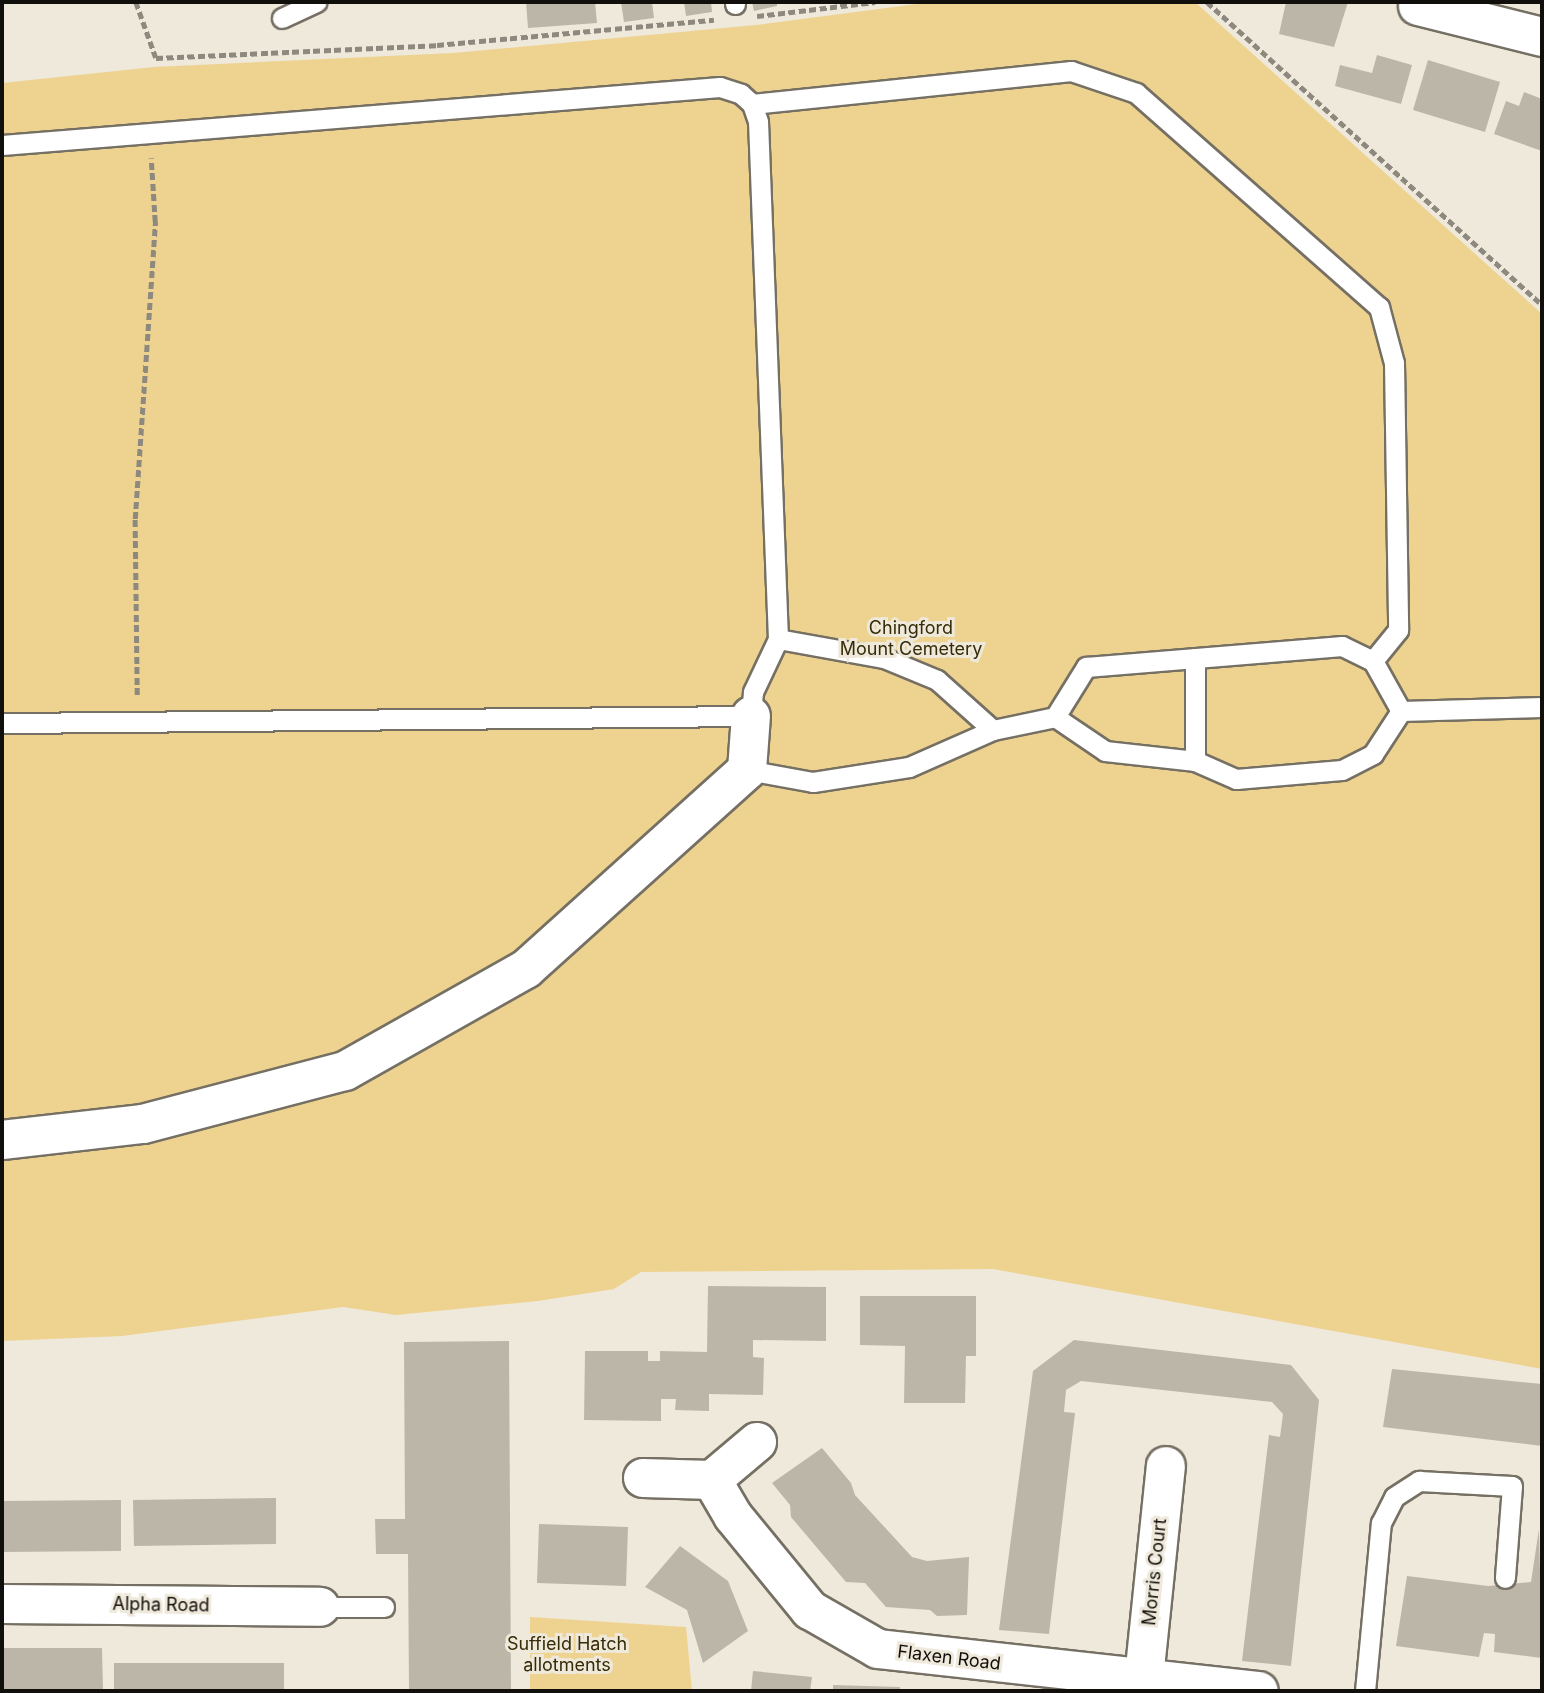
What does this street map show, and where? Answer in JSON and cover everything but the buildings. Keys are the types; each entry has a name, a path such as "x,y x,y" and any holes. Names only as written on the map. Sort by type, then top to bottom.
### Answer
{"street":[{"path":"1418,6 1542,37"},
{"path":"2,1140 143,1124 345,1071 526,969 747,770 751,716"},
{"path":"643,1478 712,1480 757,1442"},
{"name":"Morris Court","path":"1144,1678 1166,1466"},
{"name":"Flaxen Road","path":"712,1480 733,1516 810,1610 843,1632 878,1649 1079,1682 1144,1678 1259,1691"},
{"name":"Alpha Road","path":"2,1604 320,1607"}],"lane":[{"path":"282,18 317,2"},
{"path":"2,145 720,87 752,104 1071,71 1136,93 1379,307 1394,363 1398,630 1373,661"},
{"path":"2,723 751,716 753,692 778,639 758,121 752,104"},
{"path":"778,639 884,658 937,680 993,730"},
{"path":"1055,717 1086,667 1342,646 1373,661 1401,711"},
{"path":"1195,658 1195,761"},
{"path":"1401,711 1542,707"},
{"path":"747,770 813,782 909,767 993,730 1055,717 1105,751 1195,761 1236,779 1342,770 1373,754 1401,711"},
{"path":"1365,1691 1381,1523 1394,1497 1419,1481 1512,1486 1505,1578"},
{"path":"320,1607 384,1607"}],"path":[{"path":"136,2 156,58 438,45 735,11 875,2"},
{"path":"1208,2 1542,305"},
{"path":"139,722 134,652 135,519 155,222 149,133"}],"green space":[{"name":"Chingford Mount Cemetery","path":"932,2 1195,2 1542,314 1542,1369 993,1269 641,1272 614,1289 538,1301 396,1315 343,1307 122,1336 2,1341 2,83 154,67 453,53 756,25"},
{"name":"Suffield Hatch allotments","path":"530,1617 686,1627 692,1691 530,1691"}]}
